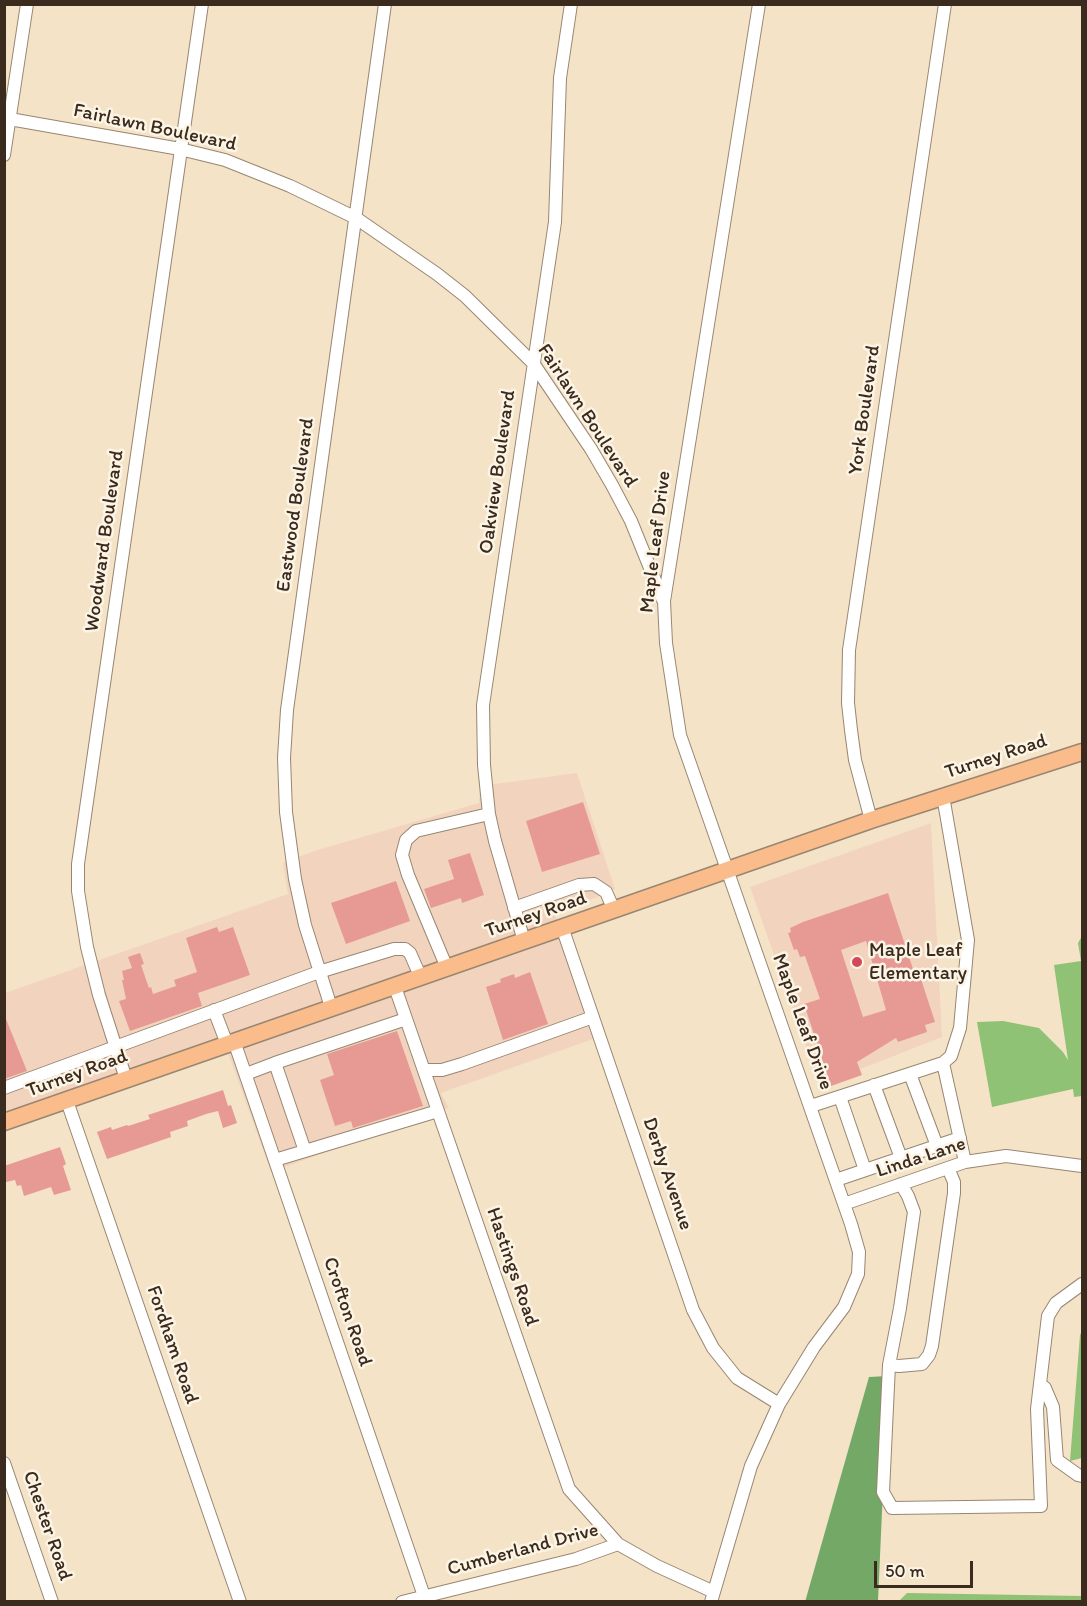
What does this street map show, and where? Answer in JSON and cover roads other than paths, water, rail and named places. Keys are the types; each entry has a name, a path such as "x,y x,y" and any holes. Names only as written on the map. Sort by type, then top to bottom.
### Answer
{"main road":[{"name":"Turney Road","path":"4,1122 871,820 1083,752"}],"street":[{"path":"4,155 7,118 27,4"},
{"name":"Woodward Boulevard","path":"126,1079 99,995 87,947 78,891 78,864 202,4"},
{"name":"Eastwood Boulevard","path":"331,1008 319,972 295,879 286,812 284,758 287,710 386,4"},
{"name":"Oakview Boulevard","path":"524,941 489,814 484,765 483,705 555,222 560,78 571,4"},
{"name":"Maple Leaf Drive","path":"759,4 664,601 670,670 680,735 811,1106 859,1252 858,1275 844,1307 814,1347 779,1404"},
{"name":"York Boulevard","path":"871,820 855,760 850,730 849,650 945,4"},
{"name":"Fairlawn Boulevard","path":"7,118 180,149 225,160 319,199 356,218 437,274 465,296 533,363 591,449 612,485 631,521 664,601"},
{"path":"811,1106 943,1063 951,1056 960,1028 968,940 943,796"},
{"path":"447,968 408,875 402,855 406,840 416,831 489,814"},
{"path":"514,908 579,885 594,884 606,892 614,910"},
{"name":"Derby Avenue","path":"562,927 693,1310 713,1348 737,1378 779,1404"},
{"path":"4,1088 319,972 399,948 410,953 421,978"},
{"name":"Hastings Road","path":"395,987 569,1489 618,1544"},
{"name":"Crofton Road","path":"214,1010 246,1074 424,1596"},
{"path":"423,1070 435,1071 462,1064 593,1017"},
{"path":"246,1074 406,1019"},
{"path":"275,1063 305,1151"},
{"path":"943,1063 965,1162"},
{"path":"910,1074 937,1146"},
{"path":"874,1085 901,1158"},
{"path":"840,1096 865,1170"},
{"name":"Fordham Road","path":"67,1101 240,1602"},
{"path":"275,1160 438,1112"},
{"path":"836,1180 960,1138"},
{"name":"Linda Lane","path":"844,1204 965,1162 1006,1156 1083,1166"},
{"path":"888,1365 922,1364 932,1346 954,1193 954,1182 948,1168"},
{"path":"901,1184 914,1212 900,1308 888,1365 883,1492 892,1508 1041,1506 1037,1409 1048,1316 1056,1303 1083,1284"},
{"path":"1040,1384 1045,1389 1053,1407 1057,1460 1083,1476"},
{"path":"713,1597 752,1466 779,1404"},
{"name":"Chester Road","path":"4,1463 52,1602"},
{"name":"Cumberland Drive","path":"402,1602 576,1560 618,1544 713,1597"}],"place":[{"name":"Maple Leaf Elementary","path":"857,962"}]}
